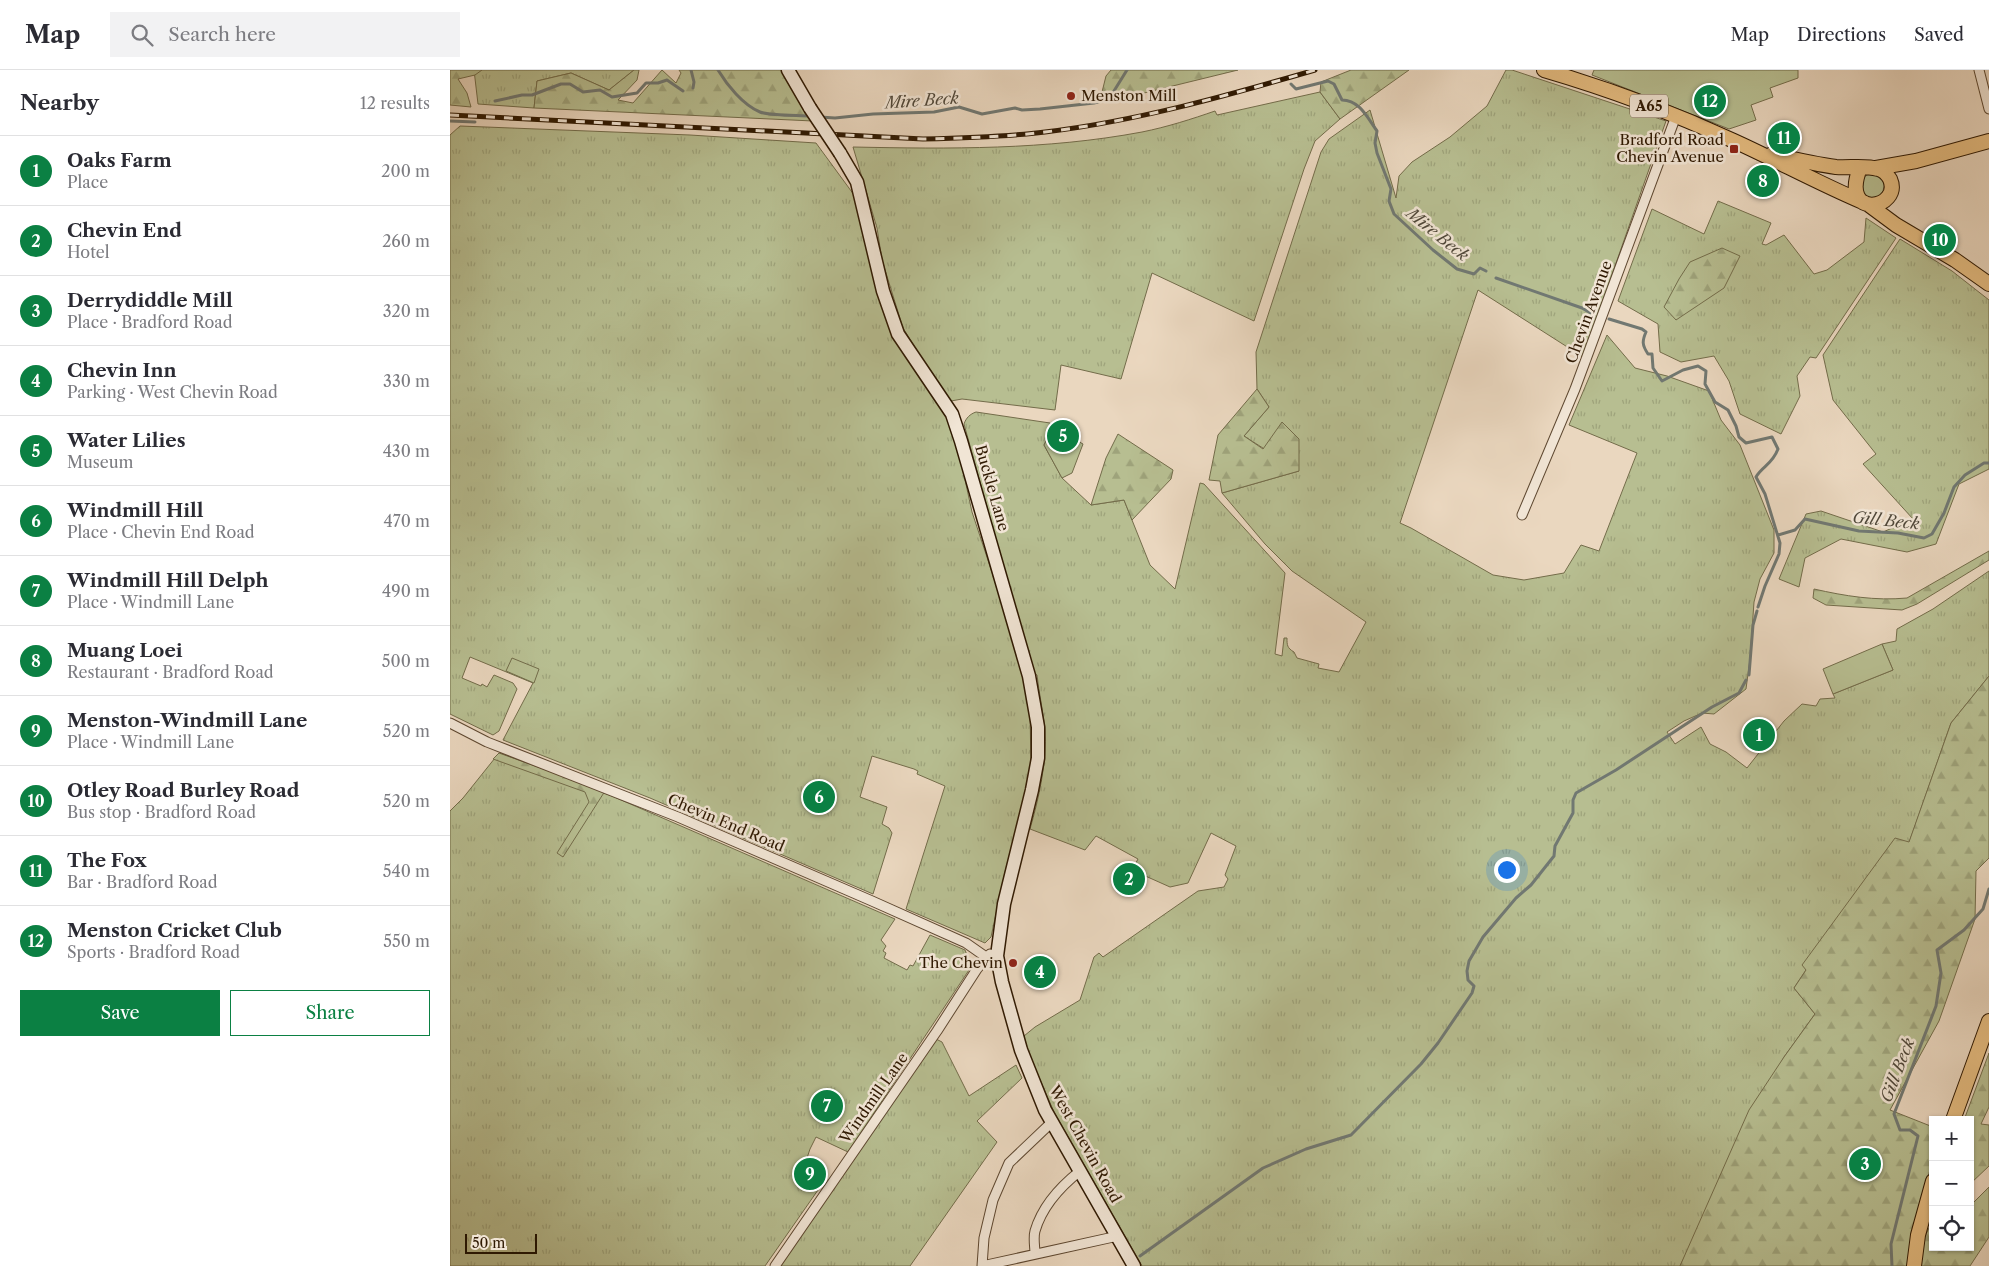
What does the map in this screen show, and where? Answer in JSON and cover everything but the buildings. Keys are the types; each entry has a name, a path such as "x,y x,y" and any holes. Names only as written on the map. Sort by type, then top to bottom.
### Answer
{"main road":[{"name":"A65","path":"1544,70 1676,116 1867,204 1880,204 1901,172 1916,162"},
{"name":"A65","path":"1751,149 1837,167 1867,168 1890,167 1916,162 1989,141"},
{"path":"1915,235 1892,213 1888,205 1890,180 1885,173 1867,168 1854,189 1857,195 1896,225 1955,260 1989,284"},
{"path":"1954,1116 1989,1021"},
{"path":"1914,1266 1929,1194"}],"street":[{"name":"Buckle Lane","path":"788,70 857,182 882,291 898,334 952,414 1029,676 1038,727 1038,758 1004,904 998,947"},
{"path":"1979,70 1989,109"},
{"name":"Chevin Avenue","path":"1522,516 1575,389 1676,116"},
{"name":"Chevin End Road","path":"450,723 487,742 678,817 875,902 966,943 986,957"},
{"name":"Windmill Lane","path":"775,1266 986,957 998,947"},
{"name":"West Chevin Road","path":"998,947 998,965 1030,1075 1051,1122 1134,1266"},
{"path":"1051,1122 1009,1164 993,1200 984,1238 982,1266 1118,1236"},
{"path":"1035,1254 1034,1232 1042,1214 1062,1186 1080,1171"}],"green space":[{"path":"450,70 482,70 475,75 458,79 467,93 471,107 450,105"},
{"path":"474,70 634,70 609,90 571,73 537,81 534,108 478,104"},
{"path":"634,70 639,70 637,80 618,100 633,103 662,70 676,83 681,73 679,70 784,70 813,121 534,108 537,81 571,73 609,90"},
{"path":"1111,70 1238,70 1144,93 1100,100 1106,76"},
{"path":"1351,70 1409,70 1340,119 1320,92 1321,82"},
{"path":"1506,70 1512,70 1666,121 1583,357 1478,290 1400,523 1493,575 1524,580 1564,573 1581,545 1599,551 1637,453 1569,425 1607,335 1635,368 1667,376 1709,391 1721,420 1740,445 1774,530 1774,553 1760,579 1754,602 1746,689 1714,714 1702,713 1684,721 1667,732 1675,744 1701,727 1710,744 1726,752 1747,768 1784,721 1802,704 1816,706 1820,699 1835,698 1833,694 1893,670 1882,644 1896,641 1897,629 1933,609 1989,571 1989,676 1951,723 1909,843 1806,970 1794,988 1815,1014 1784,1057 1680,1266 1142,1266 1054,1112 1025,1045 1024,1036 1035,1027 1080,1000 1094,957 1099,953 1103,957 1198,891 1224,887 1228,879 1225,875 1236,846 1211,833 1188,883 1170,887 1132,870 1138,859 1096,836 1085,850 1030,829 1044,767 1045,754 1045,729 1037,675 1033,673 964,424 969,416 976,412 1050,423 1054,427 1044,445 1062,478 1091,505 1124,500 1150,565 1175,589 1200,483 1204,484 1285,573 1275,654 1282,656 1284,638 1287,638 1288,646 1297,658 1319,664 1318,668 1339,672 1366,622 1292,571 1265,544 1222,493 1299,471 1244,436 1269,407 1257,389 1256,352 1321,152 1329,139 1370,110 1396,198 1399,176 1412,162 1450,137 1487,106"},
{"path":"1594,70 1798,70 1798,78 1770,88 1773,97 1751,105 1756,120 1729,129 1592,75"},
{"path":"1320,92 1340,119 1315,141 1254,321 1152,273 1121,379 1061,365 1055,410 962,399 951,401 942,391 903,328 882,260 877,228 853,147 998,147 1106,138 1161,128 1215,111 1217,115"},
{"path":"460,126 690,135 816,143 857,199 878,295 946,415 957,443 972,512 1026,675 1030,708 1031,772 1005,872 991,937 985,943 906,909 945,786 917,774 918,771 914,769 872,756 860,797 887,807 882,824 889,828 892,833 873,894 650,798 503,740 533,683 470,657 462,678 487,687 494,675 513,683 517,689 499,731 493,735 450,714 450,135"},
{"path":"1872,174 1877,175 1883,181 1883,191 1877,197 1872,198 1867,197 1861,191 1860,186 1861,181 1867,175"},
{"path":"1718,201 1771,223 1762,244 1766,245 1784,235 1814,274 1827,270 1864,242 1866,218 1896,238 1816,358 1810,357 1797,376 1800,396 1781,434 1740,414 1729,381 1714,356 1681,362 1660,352 1658,324 1618,301 1652,209 1704,234"},
{"path":"1900,239 1952,271 1989,300 1989,469 1959,484 1936,544 1907,552 1841,539 1805,558 1799,587 1779,579 1806,514 1821,511 1883,532 1913,519 1863,464 1876,454 1833,400 1823,355"},
{"path":"1722,248 1740,256 1724,288 1676,320 1664,307 1679,279 1690,262"},
{"path":"1257,389 1269,407 1244,436 1263,449 1282,422 1299,439 1299,471 1222,493 1220,481 1209,480 1218,435"},
{"path":"1058,430 1083,444 1072,473 1062,478 1044,445 1049,435 1055,436"},
{"path":"1118,434 1173,470 1171,479 1132,520 1124,500 1091,505 1106,458"},
{"path":"1989,551 1989,560 1917,604 1902,610 1826,605 1813,598 1814,589 1860,597 1883,599 1907,598"},
{"path":"1882,644 1893,670 1833,694 1823,669"},
{"path":"512,658 539,669 534,683 506,671"},
{"path":"1989,676 1989,858 1976,871 1975,919 1939,1021 1890,1110 1929,1125 1929,1174 1909,1266 1680,1266 1749,1110 1815,1014 1794,988 1806,970 1802,965 1895,838 1909,842 1951,723"},
{"path":"499,753 612,796 895,919 881,940 886,946 883,951 886,953 884,958 907,970 910,965 913,966 930,935 965,950 971,965 969,970 848,1152 816,1137 799,1182 818,1190 765,1266 450,1266 450,811 463,798"},
{"path":"499,753 605,791 563,857 557,853 589,802 585,792 493,759"},
{"path":"936,1039 942,1042 969,1096 1016,1065 1022,1078 977,1121 997,1142 910,1266 780,1266"},
{"path":"1989,1053 1989,1107 1981,1124 1989,1125 1989,1166 1974,1180 1974,1116 1965,1116"},
{"path":"1989,1187 1989,1237 1970,1266 1918,1266 1923,1240 1929,1228 1929,1251 1974,1251 1974,1202"}],"waterway":[{"name":"Mire Beck","path":"691,70 694,82 693,88"},
{"name":"Mire Beck","path":"718,70 736,94 748,105 760,112 777,115 811,116"},
{"name":"Mire Beck","path":"820,117 835,118 873,114 934,112 959,107 982,114 1015,108 1022,110 1040,109 1094,103 1109,99 1127,70"},
{"name":"Mire Beck","path":"495,101 522,95 532,95 561,84 570,84 583,92 600,90 612,97 637,93 646,83 658,83 667,80 683,91"},
{"name":"Mire Beck","path":"1291,84 1296,89 1328,81 1334,84 1342,100 1354,103 1359,107 1377,131 1375,143 1377,153 1391,189 1389,201 1394,214 1457,269 1474,274 1480,268 1486,271"},
{"name":"Mire Beck","path":"450,121 475,122"},
{"name":"Mire Beck","path":"1496,278 1582,308 1594,315"},
{"name":"Mire Beck","path":"1609,319 1642,329 1646,332 1643,341 1644,345 1648,354 1652,354 1653,368 1662,381 1683,370 1698,366 1706,371 1705,384 1715,402 1728,410 1739,437 1746,443 1772,437 1778,449 1773,459 1756,477 1765,494 1780,543 1779,554 1758,607"},
{"name":"Gill Beck","path":"1778,535 1795,530 1805,519 1859,531 1898,533 1924,538 1932,534 1944,513 1954,487 1965,475 1984,463 1989,463"},
{"path":"1749,675 1753,625 1757,611"},
{"path":"1140,1256 1263,1168 1306,1149 1351,1135 1421,1064 1438,1043 1472,993 1474,986 1468,980 1467,971 1469,961 1483,937 1516,898 1531,885 1554,856 1555,846 1573,813 1573,800 1576,793 1616,770 1712,707 1739,693 1746,680"},
{"name":"Gill Beck","path":"1892,1266 1891,1244 1918,1136 1910,1130 1900,1130 1894,1114 1936,1006 1941,973 1937,950 1964,930 1983,909 1989,889"}],"railway":[{"path":"450,115 923,139 984,137 1045,132 1113,121 1215,98 1315,70"}],"place":[{"name":"Menston Mill","path":"1071,96"},
{"name":"Menston Cricket Club","path":"1710,101"},
{"name":"The Fox","path":"1784,138"},
{"name":"Bradford Road Chevin Avenue","path":"1734,149"},
{"name":"Muang Loei","path":"1763,181"},
{"name":"Otley Road Burley Road","path":"1940,240"},
{"name":"Water Lilies","path":"1063,436"},
{"name":"Oaks Farm","path":"1759,735"},
{"name":"Windmill Hill","path":"819,797"},
{"name":"Chevin End","path":"1129,879"},
{"name":"The Chevin","path":"1013,963"},
{"name":"Chevin Inn","path":"1040,972"},
{"name":"Windmill Hill Delph","path":"827,1106"},
{"name":"Derrydiddle Mill","path":"1865,1164"},
{"name":"Menston-Windmill Lane","path":"810,1174"}]}
